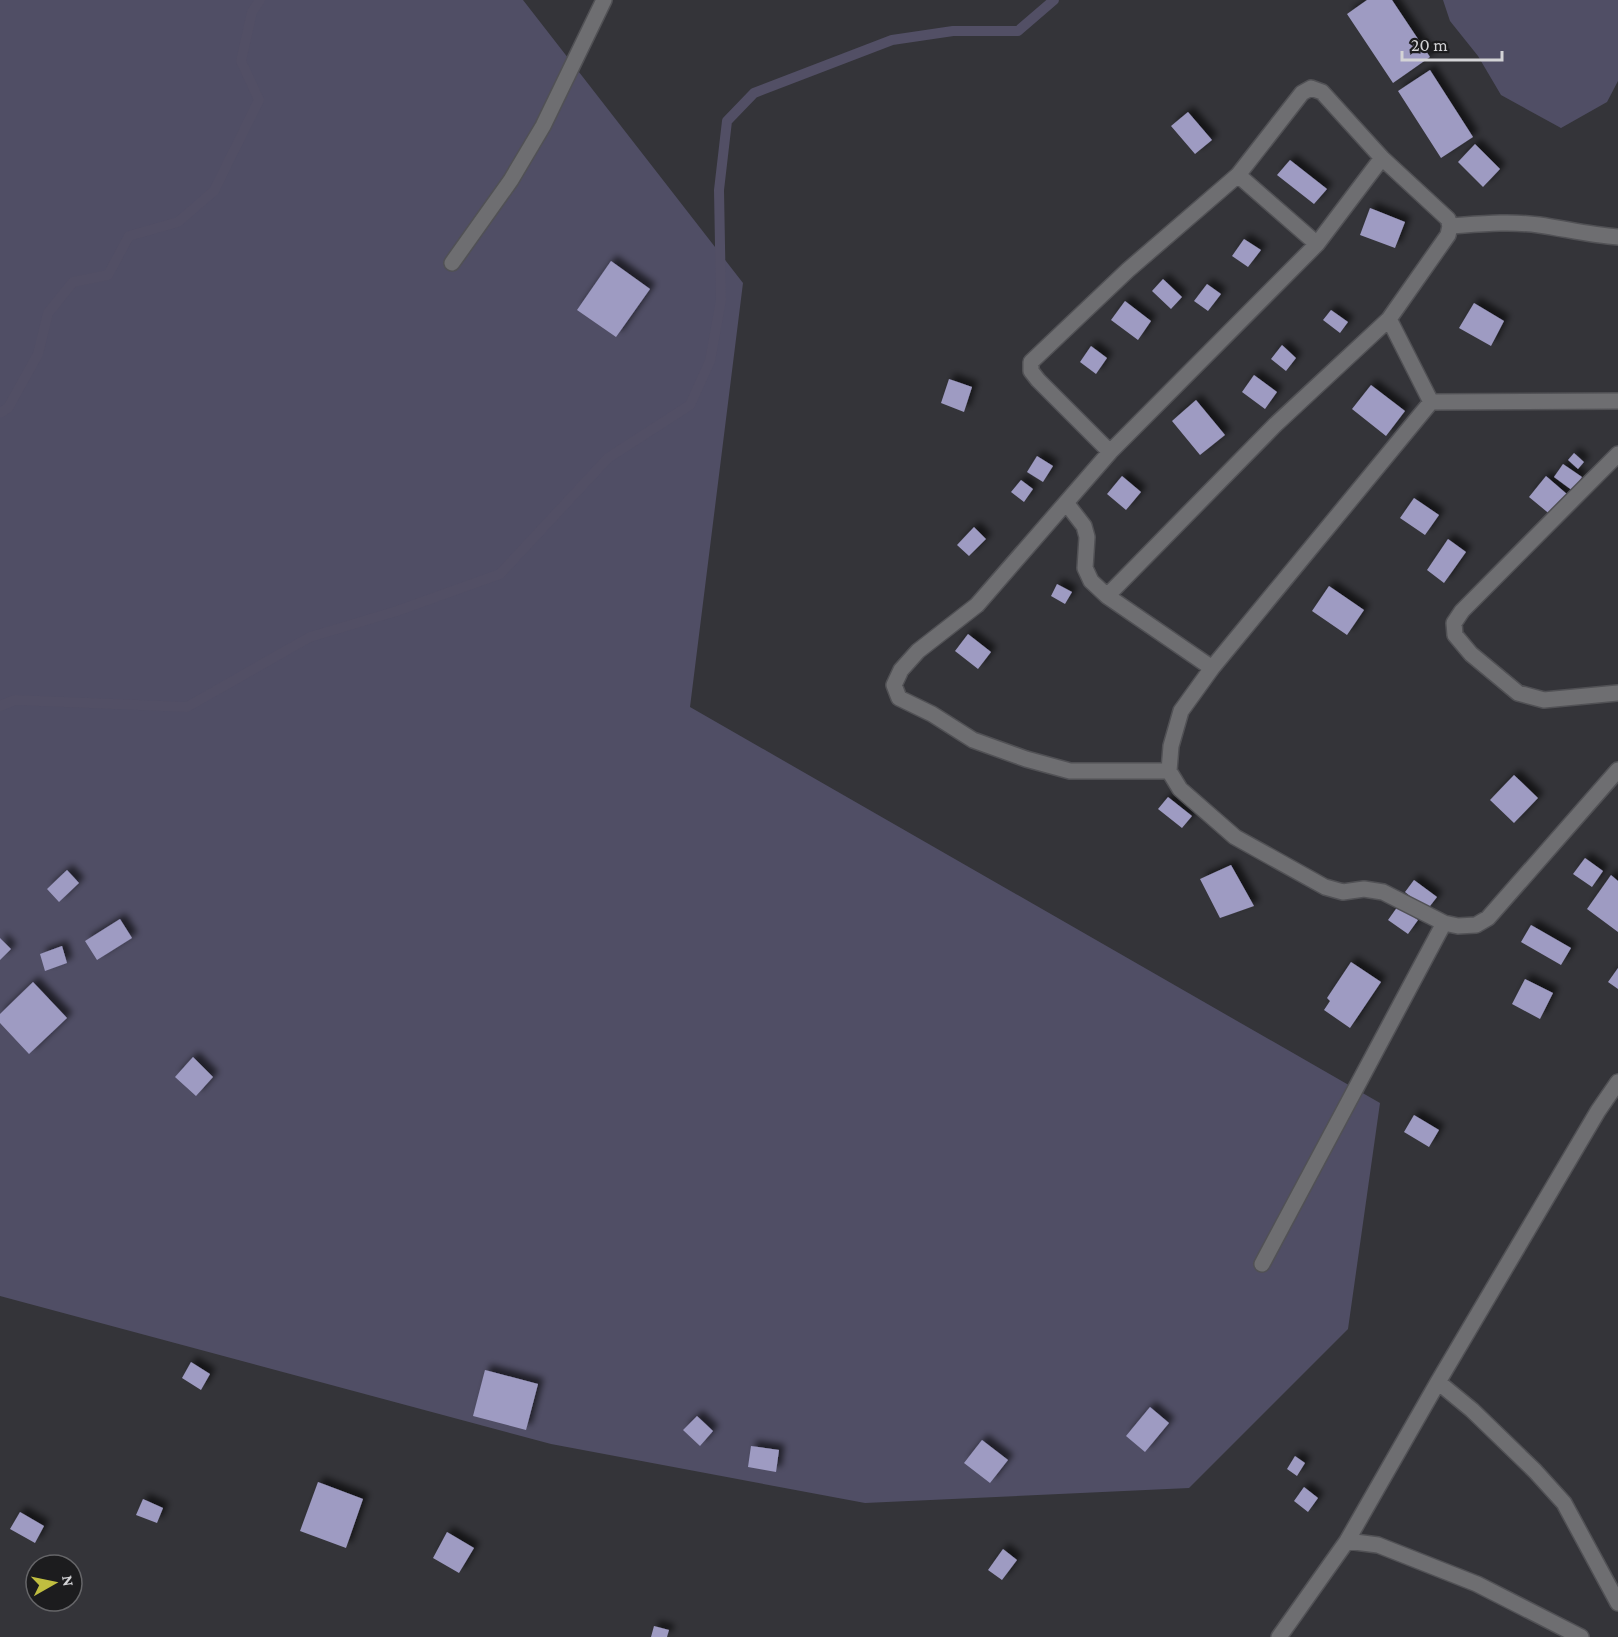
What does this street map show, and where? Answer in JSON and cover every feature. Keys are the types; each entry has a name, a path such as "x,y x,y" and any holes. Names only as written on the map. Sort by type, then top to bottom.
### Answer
{"street":[{"path":"452,263 511,180 543,126 604,0"},
{"path":"1107,596 1275,425 1389,319 1448,235 1450,226 1448,219 1382,158 1322,92 1311,88 1302,93 1238,175 1128,270 1031,362 1031,371 1038,380 1110,452"},
{"path":"1169,771 1070,771 1026,759 974,740 933,714 899,698 894,685 901,670 918,651 977,605 1110,452 1317,244 1382,158"},
{"path":"1238,175 1317,244"},
{"path":"1450,226 1490,223 1538,225 1593,236 1618,237"},
{"path":"1389,319 1431,402"},
{"path":"1431,402 1618,401"},
{"path":"1431,402 1212,668 1181,711 1171,746 1169,771 1180,789 1235,837 1301,875 1325,887 1343,892 1364,889 1383,892 1444,922 1458,926 1476,925 1488,918 1618,770"},
{"path":"1618,454 1461,611 1454,623 1455,635 1471,654 1518,693 1544,700 1618,693"},
{"path":"1067,504 1084,526 1087,537 1085,568 1091,581 1107,596 1212,668"},
{"path":"1262,1264 1444,922"},
{"path":"1279,1637 1347,1541 1598,1111 1618,1082"},
{"path":"1438,1382 1523,1458 1564,1503 1618,1603"},
{"path":"1347,1541 1378,1545 1477,1584 1581,1637"}],"shaded area":[{"path":"0,0 523,0 743,283 690,707 1380,1103 1348,1329 1189,1488 865,1503 551,1444 0,1296"},
{"path":"1443,0 1618,0 1618,81 1607,102 1561,128 1501,95 1478,56 1450,21"}],"building":[{"path":"1367,0 1392,0 1430,57 1393,83 1347,14"},
{"path":"1430,70 1473,137 1441,158 1398,91"},
{"path":"1188,112 1212,140 1195,154 1171,126"},
{"path":"1475,144 1500,169 1483,187 1458,162"},
{"path":"1290,160 1327,189 1314,204 1277,175"},
{"path":"1370,208 1405,222 1395,248 1360,235"},
{"path":"1244,239 1261,250 1248,267 1232,256"},
{"path":"611,261 650,289 616,337 577,310"},
{"path":"1163,279 1182,297 1171,309 1152,291"},
{"path":"1207,284 1221,294 1208,311 1194,301"},
{"path":"1125,301 1151,321 1138,340 1111,320"},
{"path":"1474,303 1504,321 1491,346 1459,328"},
{"path":"1331,310 1348,322 1340,333 1323,320"},
{"path":"1282,345 1296,358 1286,371 1271,359"},
{"path":"1091,346 1107,358 1096,374 1080,362"},
{"path":"1254,375 1277,392 1265,409 1242,392"},
{"path":"949,379 972,387 964,412 941,403"},
{"path":"1371,385 1405,411 1386,436 1352,409"},
{"path":"1196,400 1225,435 1200,455 1172,421"},
{"path":"1574,453 1584,462 1578,469 1568,460"},
{"path":"1037,456 1053,466 1043,482 1027,472"},
{"path":"1563,464 1582,477 1573,491 1554,477"},
{"path":"1122,476 1141,492 1126,510 1107,494"},
{"path":"1546,476 1568,495 1552,516 1529,497"},
{"path":"1021,480 1033,489 1024,502 1011,492"},
{"path":"1414,498 1439,515 1425,535 1400,518"},
{"path":"974,527 986,539 969,556 957,545"},
{"path":"1448,539 1466,552 1444,583 1427,570"},
{"path":"1057,584 1072,592 1065,604 1051,596"},
{"path":"1329,586 1364,610 1347,635 1312,611"},
{"path":"968,634 991,652 978,669 955,651"},
{"path":"1514,775 1538,798 1514,823 1490,800"},
{"path":"1168,797 1192,816 1182,828 1158,809"},
{"path":"1585,858 1603,871 1592,887 1573,874"},
{"path":"1231,865 1254,906 1220,918 1200,879"},
{"path":"67,870 79,883 59,902 47,889"},
{"path":"1611,875 1618,881 1618,932 1587,909"},
{"path":"1414,880 1437,897 1427,910 1405,892"},
{"path":"1398,906 1418,920 1408,934 1388,920"},
{"path":"120,919 132,938 97,960 85,941"},
{"path":"1531,925 1571,948 1561,965 1521,942"},
{"path":"0,938 11,949 0,960"},
{"path":"62,946 67,963 45,971 40,954"},
{"path":"1351,962 1381,982 1350,1028 1324,1010 1330,1001 1327,998"},
{"path":"1618,968 1618,989 1608,982"},
{"path":"1525,979 1553,993 1540,1019 1512,1004"},
{"path":"33,982 67,1018 29,1054 0,1023 0,1014"},
{"path":"193,1057 213,1077 196,1096 175,1077"},
{"path":"1414,1115 1439,1130 1429,1147 1404,1132"},
{"path":"191,1362 210,1374 201,1390 182,1378"},
{"path":"485,1370 538,1384 526,1430 473,1416"},
{"path":"1150,1407 1169,1423 1145,1452 1126,1436"},
{"path":"697,1416 713,1431 700,1446 683,1430"},
{"path":"982,1440 1008,1460 990,1483 964,1463"},
{"path":"751,1446 779,1450 776,1472 748,1467"},
{"path":"1295,1456 1305,1463 1297,1476 1287,1469"},
{"path":"318,1482 363,1499 346,1548 300,1531"},
{"path":"1304,1487 1318,1498 1308,1512 1294,1501"},
{"path":"143,1499 163,1508 157,1523 136,1515"},
{"path":"20,1512 44,1526 35,1543 10,1529"},
{"path":"447,1532 474,1548 459,1573 433,1558"},
{"path":"1003,1549 1017,1560 1002,1580 988,1570"},
{"path":"654,1626 669,1630 667,1637 651,1637"}],"waterway":[{"path":"0,413 8,408 38,354 48,313 73,282 108,275 129,236 178,222 214,191 259,100 241,61 252,12 260,0"},
{"path":"0,706 15,700 187,707 310,637 397,611 500,574 608,458 690,405 710,361 721,300 719,190 727,121 754,93 892,40 953,31 1018,31 1054,0"}]}
